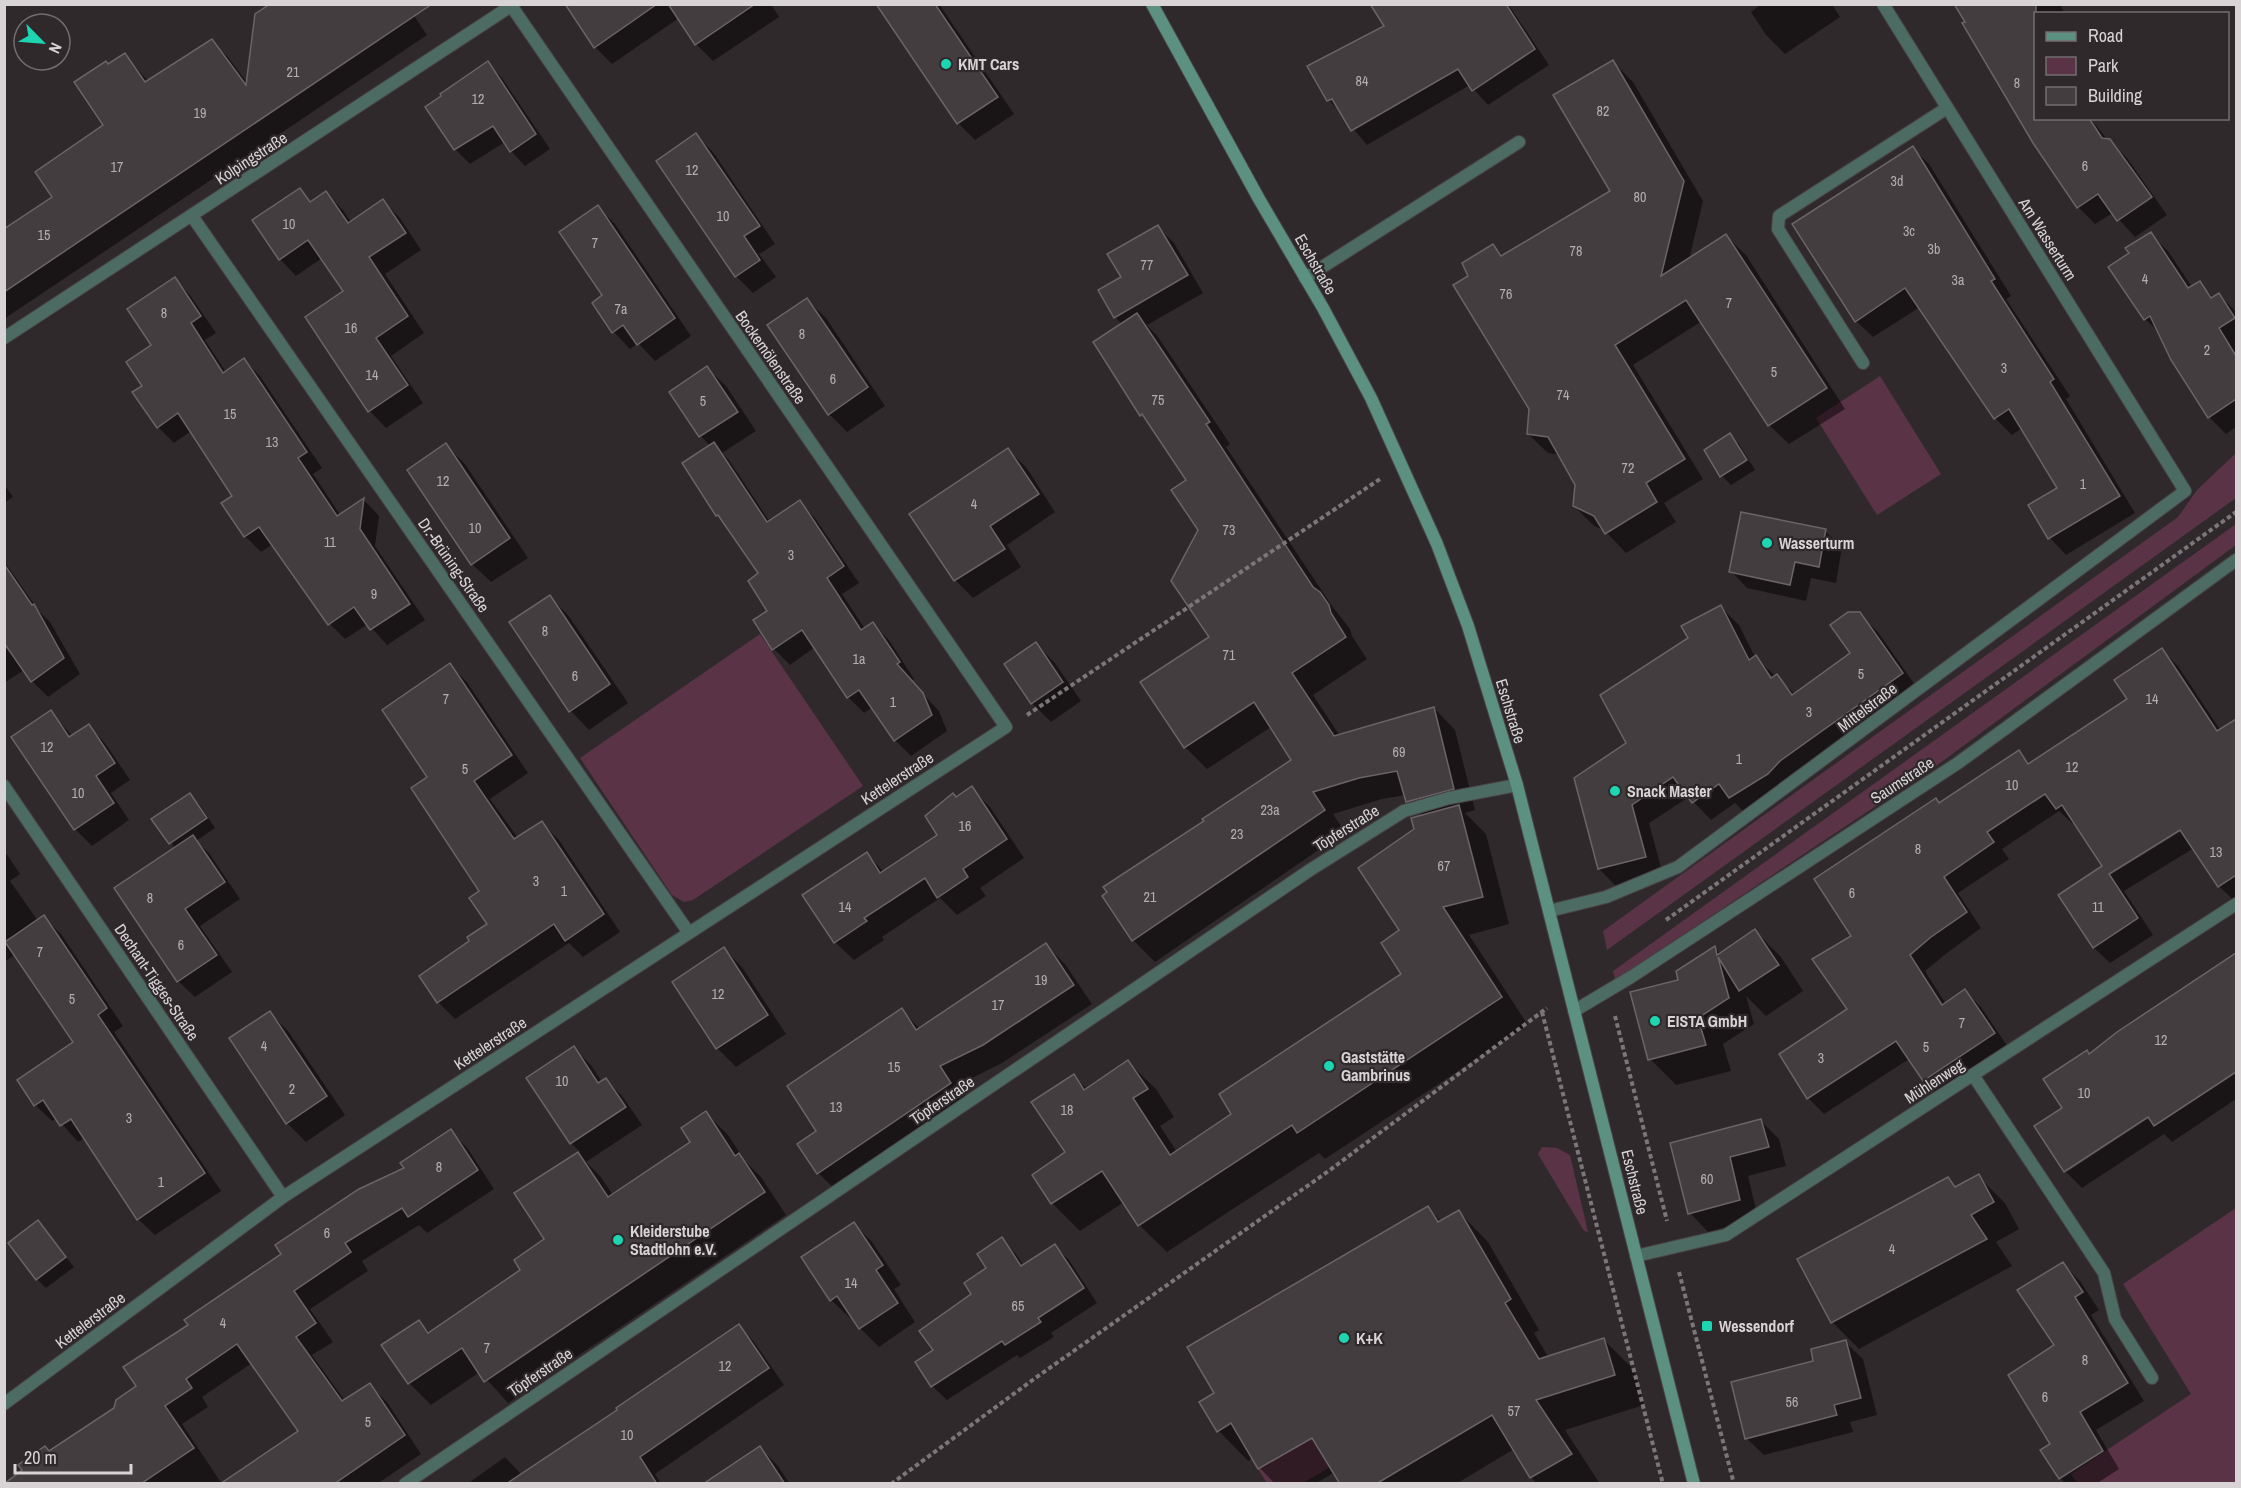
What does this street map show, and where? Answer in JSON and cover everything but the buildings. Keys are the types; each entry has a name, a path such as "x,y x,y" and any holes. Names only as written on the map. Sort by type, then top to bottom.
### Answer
{"main road":[{"name":"Eschstraße","path":"1155,6 1259,199 1371,398 1437,544 1468,626 1516,784 1694,1484"}],"street":[{"name":"Am Wasserturm","path":"1883,4 2185,491"},
{"name":"Kolpingstraße","path":"4,338 512,5"},
{"name":"Bockemölenstraße","path":"512,5 1006,727"},
{"path":"1863,363 1778,229 1779,216 1947,108"},
{"path":"1305,278 1519,142"},
{"name":"Dr.-Brüning-Straße","path":"192,216 689,933"},
{"name":"Mittelstraße","path":"1549,911 1606,897 1678,867 2185,491"},
{"name":"Saumstraße","path":"1574,1011 1631,977 1958,764 2236,560"},
{"name":"Kettelerstraße","path":"4,1404 283,1197 1006,727"},
{"name":"Töpferstraße","path":"405,1484 1319,864 1404,812 1449,798 1516,784"},
{"name":"Dechant-Tigges-Straße","path":"4,786 283,1197"},
{"name":"Mühlenweg","path":"1636,1256 1726,1235 2236,904"},
{"path":"1973,1076 2103,1273 2115,1319 2152,1378"}],"path":[{"path":"1006,727 1401,465"},
{"path":"1542,1012 1664,1484"}],"green space":[{"path":"1880,376 1941,474 1877,515 1816,418"},
{"path":"2236,453 2236,498 1607,950 1603,931 2178,517 2197,490"},
{"path":"2236,524 2236,545 1936,766 1615,980 1613,971"},
{"path":"760,634 863,786 693,900 684,902 672,895 580,758"},
{"path":"1542,1147 1557,1148 1570,1155 1588,1232 1584,1231 1538,1154"},
{"path":"2236,1208 2236,1483 2077,1483 2071,1474 2191,1394 2123,1284"},
{"path":"1518,1322 1533,1348 1303,1483 1267,1483 1258,1469 1500,1328 1502,1331"}],"place":[{"name":"KMT Cars","path":"946,64"},
{"name":"Wasserturm","path":"1767,543"},
{"name":"Snack Master","path":"1615,791"},
{"name":"EISTA GmbH","path":"1655,1021"},
{"name":"Gaststätte Gambrinus","path":"1329,1066"},
{"name":"Kleiderstube Stadtlohn e.V.","path":"618,1240"},
{"name":"Wessendorf","path":"1707,1326"},
{"name":"K+K","path":"1344,1338"}]}
